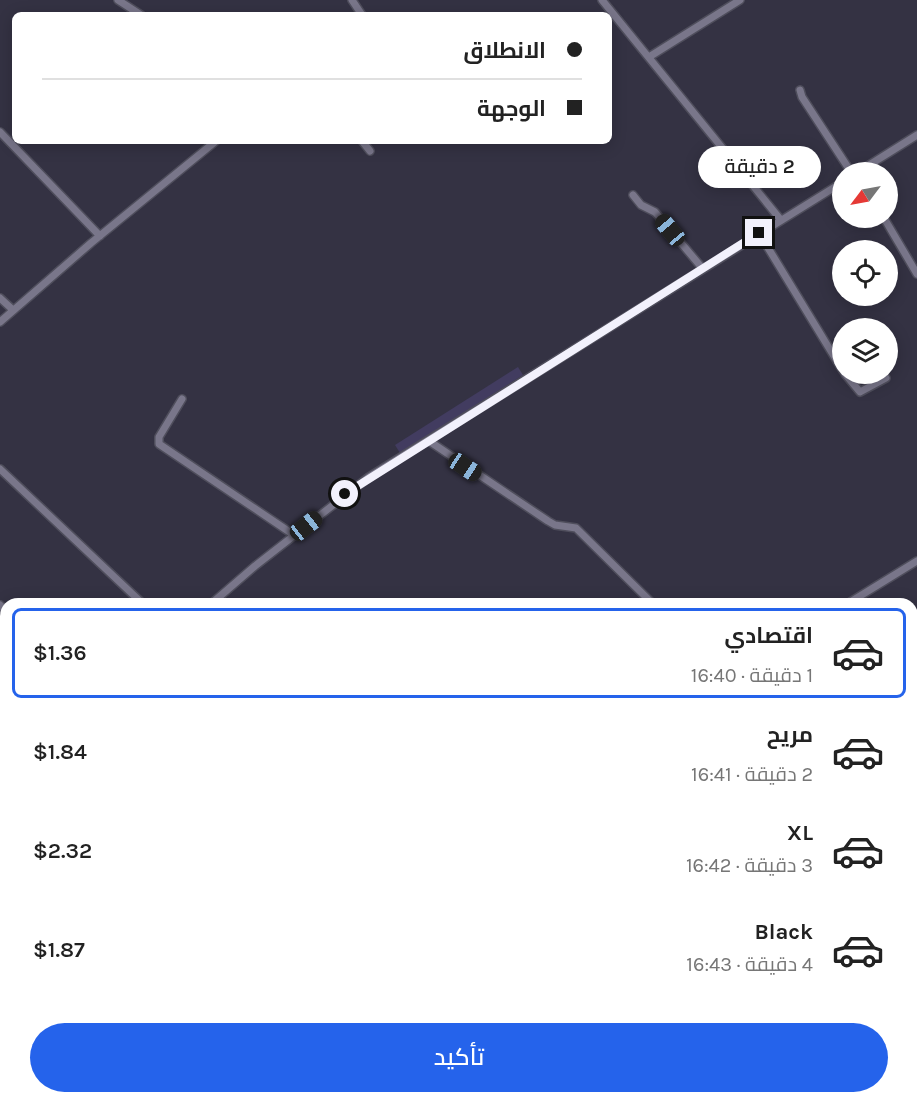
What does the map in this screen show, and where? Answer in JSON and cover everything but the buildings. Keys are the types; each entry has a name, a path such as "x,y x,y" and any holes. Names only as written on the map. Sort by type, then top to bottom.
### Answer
{"street":[{"path":"118,0 136,12"},
{"path":"602,0 612,12"},
{"path":"648,57 740,0"},
{"path":"612,12 780,219"},
{"path":"800,90 846,162"},
{"path":"0,132 100,236"},
{"path":"874,162 917,135"},
{"path":"0,322 212,144"},
{"path":"364,144 370,151"},
{"path":"218,598 369,477 832,188"},
{"path":"633,195 641,206 655,212 703,269"},
{"path":"890,228 917,274"},
{"path":"759,233 832,352"},
{"path":"0,298 13,310"},
{"path":"854,384 860,392 875,384"},
{"path":"182,399 159,437 159,444 294,535"},
{"path":"429,441 548,521 555,525 576,528 647,598"},
{"path":"0,469 37,501 137,598"},
{"path":"857,598 917,561"}],"shaded area":[{"path":"518,367 523,375 400,453 395,445"}],"route":[{"path":"345,494 759,233"}]}
